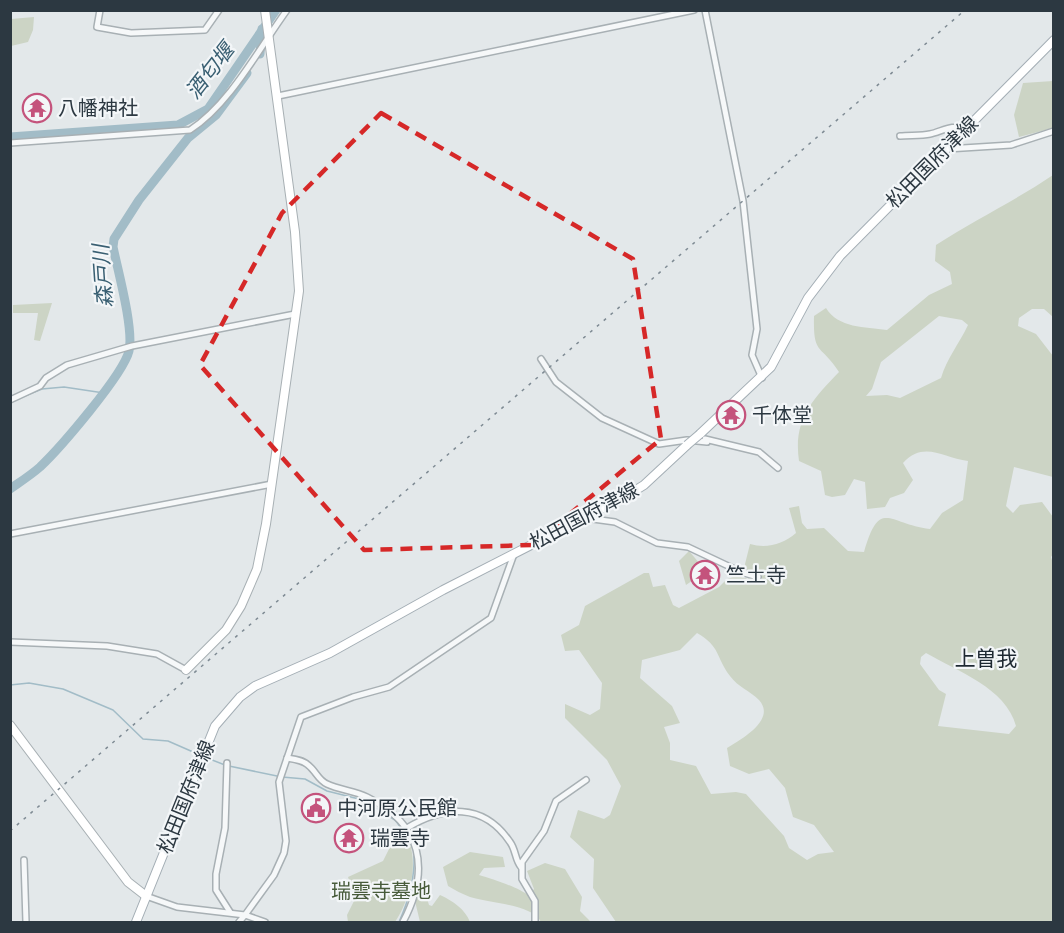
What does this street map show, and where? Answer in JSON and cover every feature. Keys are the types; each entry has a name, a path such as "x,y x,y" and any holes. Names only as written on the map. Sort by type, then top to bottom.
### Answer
{"main road":[{"name":"松田国府津線","path":"136,922 202,756 215,726 226,711 255,686 330,653 644,485 762,378 780,354 820,280 840,256 1053,40"}],"street":[{"path":"100,10 98,27 131,33 205,30 219,10"},
{"path":"10,143 190,130 207,119 221,105 287,10"},
{"path":"278,96 694,10"},
{"path":"705,10 743,201 757,329 752,355 762,378"},
{"path":"10,642 91,644 157,654 186,670 226,630 241,606 257,569 272,484 296,314 298,269 278,96 265,12"},
{"path":"900,136 933,134 938,130 959,127 964,130"},
{"path":"945,149 1011,145 1053,131"},
{"path":"10,400 40,386 67,365 129,346 296,314"},
{"path":"542,358 556,382 602,418 659,444 672,444 687,440 759,452 778,468"},
{"path":"700,434 707,442"},
{"path":"672,444 677,455"},
{"path":"10,534 272,484"},
{"path":"589,516 593,519 615,522 657,543 688,547 741,572 758,577"},
{"path":"239,922 274,875 284,853 286,841 280,778 301,717 353,697 389,687 490,618 514,554"},
{"path":"10,725 128,882 147,896 177,907 230,912 265,922"},
{"path":"287,758 307,763 325,783 365,796 393,812 407,828 416,843 419,869 403,922"},
{"path":"226,765 225,828 216,874 216,890 230,912"},
{"path":"521,867 544,831 556,801 586,780"},
{"path":"407,828 426,817 446,811 458,810 477,814 508,839 521,867 522,879 535,901 535,922"},
{"path":"24,860 26,922"}],"highlighted area":[{"path":"381,113 633,259 661,439 532,545 364,550 200,365 282,213"}],"green space":[{"path":"10,11 11,19 34,17 33,30 28,42 11,46"},
{"path":"1053,81 1053,128 1019,137 1014,115 1023,83"},
{"path":"1053,175 1053,317 1044,309 1032,309 1019,318 1018,326 1036,334 1053,356 1053,477 1014,467 1006,506 1013,513 1020,505 1042,502 1053,517 1053,554 1051,557 1054,567 1053,922 616,922 593,888 594,859 570,837 578,810 604,819 610,815 621,786 607,760 565,718 565,704 590,715 600,709 602,683 579,650 565,651 561,635 579,625 585,606 644,573 649,573 653,587 665,585 673,605 679,608 719,587 727,579 736,576 748,579 745,564 750,544 774,545 796,533 789,508 799,506 802,523 807,529 824,528 848,551 864,552 875,524 881,519 887,518 930,529 942,513 963,500 968,461 926,451 911,456 903,463 913,480 904,493 890,498 885,507 867,509 865,482 854,479 845,495 832,497 825,495 821,471 799,461 798,447 802,422 807,412 839,372 816,344 814,316 826,308 831,315 845,323 887,330 929,295 952,284 950,272 935,261 936,245","holes":["939,316 962,320 968,325 946,364 941,378 900,398 887,395 866,396 872,389 881,362","697,633 705,638 714,647 733,680 759,700 763,707 760,722 727,748 730,766 749,774 769,769 785,788 793,817 814,825 834,852 818,854 807,860 789,848 784,836 746,794 736,792 711,794 696,766 670,760 670,743 664,727 680,723 672,706 640,678 642,660 680,650","926,653 979,682 1002,701 1011,713 1016,726 1009,734 938,726 946,694 939,690 920,664 921,657"]},
{"path":"52,303 40,341 34,340 38,313 13,313 13,305"},
{"path":"689,551 706,571 686,585 679,561"},
{"name":"瑞雲寺墓地","path":"408,839 413,870 409,893 395,922 348,922 347,915 355,899 348,877 383,861 390,847"},
{"path":"470,852 503,857 505,867 484,868 479,875 499,881 529,896 534,889 527,871 545,863 565,869 582,897 580,911 591,922 541,922 529,911 470,897 448,886 443,867"},
{"path":"420,888 425,892 429,905 432,906 440,895 458,906 470,922 420,922 414,897"}],"waterway":[{"name":"酒匂堰","path":"10,137 178,125 208,109 276,10"},
{"name":"森戸川","path":"260,54 262,29"},
{"name":"森戸川","path":"10,489 40,467 62,444 90,411 124,362 130,341 125,300 113,247 114,239 139,200 188,138 216,115 247,73"},
{"path":"10,402 42,389 64,387 104,393"},
{"path":"10,685 29,683 63,689 113,710 143,739 168,741 200,755"},
{"path":"207,758 225,765"},
{"path":"229,766 277,776"},
{"path":"282,777 305,779 327,791 363,800 395,820 409,838"},
{"path":"399,922 410,890 414,856"}],"railway":[{"path":"10,831 965,10"}],"place":[{"name":"八幡神社","path":"37,108"},
{"name":"千体堂","path":"731,415"},
{"name":"竺土寺","path":"705,575"},
{"name":"中河原公民館","path":"316,808"},
{"name":"瑞雲寺","path":"349,838"}],"district":[{"name":"上曽我","path":"986,659"}]}
